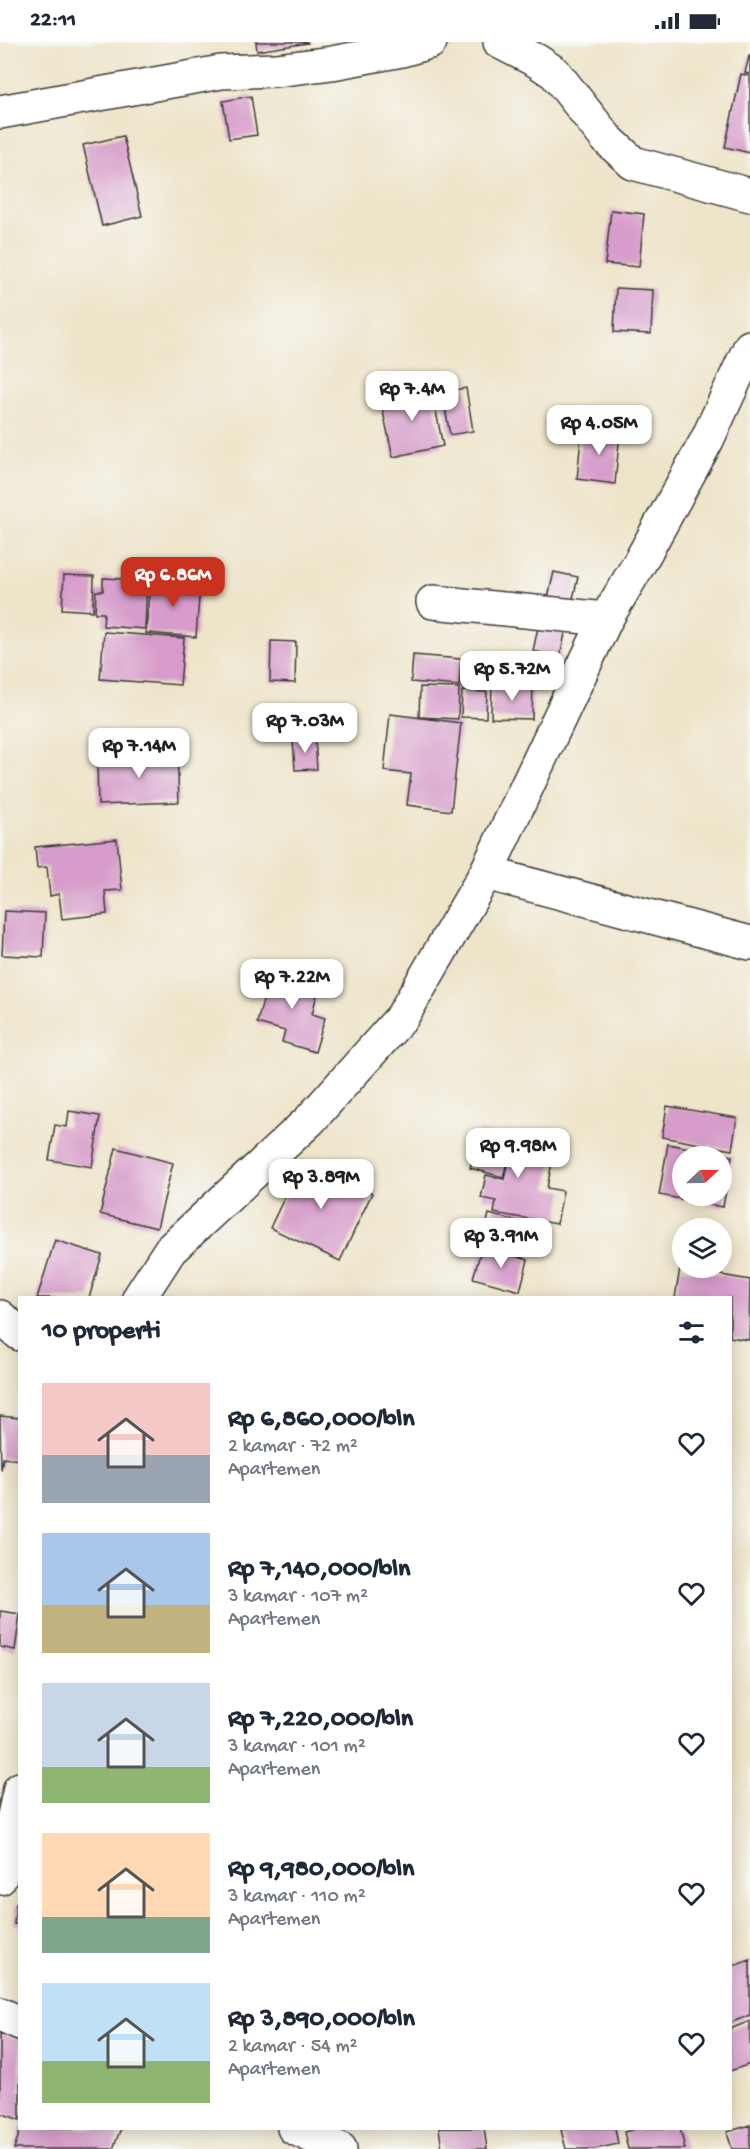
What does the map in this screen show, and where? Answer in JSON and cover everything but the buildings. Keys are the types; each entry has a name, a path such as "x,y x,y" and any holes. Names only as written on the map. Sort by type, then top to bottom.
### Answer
{"street":[{"path":"0,112 221,72 332,63 402,50 430,42"},
{"path":"500,42 555,73 606,138 633,163 750,195"},
{"path":"140,1296 170,1250 310,1120 402,1017 486,873 606,619 707,440 750,347"},
{"path":"433,602 606,619"},
{"path":"486,873 750,943"},
{"path":"0,1317 18,1332"},
{"path":"1,1872 18,1798"},
{"path":"0,2014 18,2022"},
{"path":"298,2130 340,2149"}]}
